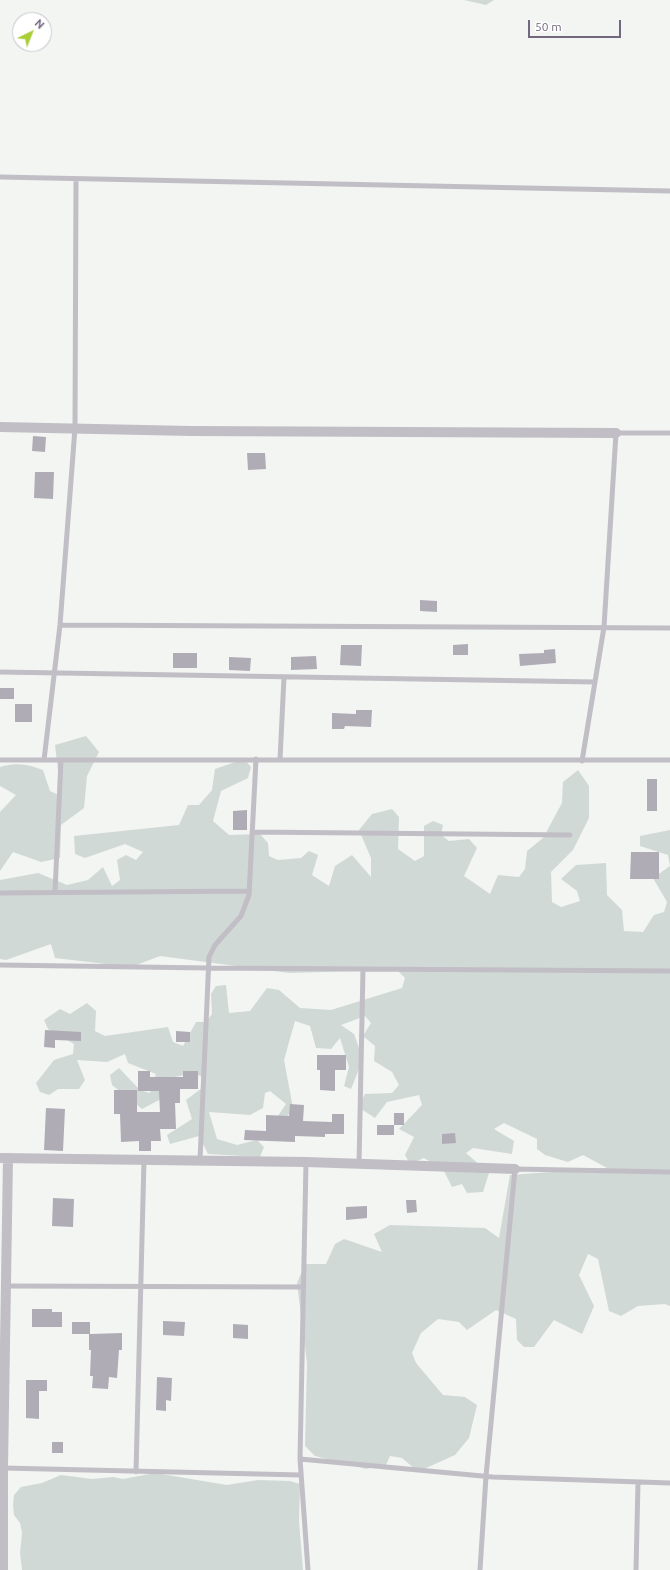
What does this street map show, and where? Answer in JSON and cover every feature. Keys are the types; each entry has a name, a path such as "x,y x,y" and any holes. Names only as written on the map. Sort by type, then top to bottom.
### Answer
{"street":[{"path":"0,427 191,431 616,433"},
{"path":"2,1570 4,1158 306,1162 515,1169"}],"lane":[{"path":"0,177 670,191"},
{"path":"44,760 60,625 75,428 76,179"},
{"path":"582,761 604,627 616,433 670,433"},
{"path":"60,625 670,628"},
{"path":"0,672 595,682"},
{"path":"280,760 284,677"},
{"path":"0,760 670,760"},
{"path":"55,892 61,760"},
{"path":"200,1160 209,958 215,945 241,916 246,905 249,891 256,760"},
{"path":"252,832 570,835"},
{"path":"0,893 249,891"},
{"path":"0,965 363,970 670,971"},
{"path":"359,1164 363,970"},
{"path":"136,1472 144,1160"},
{"path":"306,1162 300,1475 308,1570"},
{"path":"480,1570 486,1476 515,1169 670,1172"},
{"path":"3,1286 304,1286"},
{"path":"300,1459 486,1476 670,1483"},
{"path":"3,1468 300,1475"},
{"path":"636,1570 638,1482"}],"shaded area":[{"path":"464,0 494,0 486,5"},
{"path":"86,736 99,752 87,776 84,808 61,825 60,858 41,862 13,852 0,871 0,812 16,795 0,786 0,767 22,764 43,770 50,791 61,796 55,745"},
{"path":"244,759 251,767 248,778 221,791 213,821 229,835 260,834 268,843 269,856 278,860 301,858 309,851 318,855 312,875 329,886 335,866 352,855 371,877 371,858 359,830 372,814 392,809 399,817 398,849 415,861 424,856 424,826 433,821 443,825 441,835 449,841 469,839 477,848 464,876 490,894 498,875 519,877 525,869 527,851 543,838 562,803 563,782 578,770 589,786 589,818 573,850 551,872 552,902 561,907 580,901 577,891 561,879 576,865 606,863 607,895 622,910 624,931 643,932 654,915 664,912 667,902 653,878 670,866 670,1306 665,1304 638,1306 621,1316 609,1311 598,1259 588,1254 579,1275 594,1306 582,1334 554,1320 534,1347 524,1347 517,1340 516,1319 496,1310 467,1330 459,1322 438,1319 421,1333 412,1353 416,1363 443,1395 465,1397 477,1405 469,1438 455,1455 426,1468 416,1470 402,1458 390,1456 386,1465 366,1469 315,1456 305,1446 307,1363 297,1283 305,1264 326,1264 335,1244 344,1239 382,1252 374,1234 390,1225 485,1228 499,1238 510,1175 607,1168 583,1155 568,1162 545,1155 537,1149 537,1139 504,1123 494,1129 514,1141 512,1154 473,1148 466,1153 489,1173 483,1192 467,1193 462,1184 452,1187 443,1169 424,1158 410,1164 405,1155 414,1137 399,1129 422,1105 419,1095 387,1102 375,1118 358,1107 365,1094 392,1093 399,1085 392,1072 374,1061 375,1046 363,1036 371,1023 365,1016 341,1025 354,1034 363,1059 351,1089 344,1086 349,1067 340,1038 331,1049 316,1048 310,1026 295,1021 284,1060 293,1108 287,1117 278,1116 286,1104 270,1091 265,1093 263,1108 250,1115 209,1112 217,1139 237,1145 257,1140 264,1147 260,1157 208,1154 199,1136 170,1144 167,1135 192,1119 186,1100 202,1088 204,1078 194,1073 165,1079 161,1099 142,1109 112,1085 110,1075 119,1068 140,1090 150,1093 156,1074 128,1063 125,1054 107,1062 77,1060 85,1080 79,1089 58,1089 49,1095 40,1092 36,1083 54,1060 73,1054 74,1044 48,1029 44,1020 60,1009 70,1014 87,1003 96,1011 95,1031 105,1036 168,1027 173,1042 183,1046 196,1022 206,1022 212,1014 211,994 216,986 226,985 229,1013 250,1011 267,988 279,990 300,1008 331,1010 402,988 405,978 397,970 289,973 160,956 131,967 55,958 51,944 6,960 0,959 0,880 38,873 67,885 88,880 103,867 112,886 120,880 117,860 126,855 136,860 143,852 125,844 85,858 75,854 74,836 179,825 188,805 199,805 212,790 215,769"},
{"path":"670,830 670,866 668,855 640,846 640,836"},
{"path":"155,1473 227,1485 258,1480 290,1481 300,1484 299,1521 303,1570 22,1570 20,1553 22,1533 20,1523 14,1515 13,1505 14,1495 21,1487 42,1483 61,1475 92,1479 113,1477 123,1479"}],"building":[{"path":"33,436 46,437 45,452 32,451"},
{"path":"247,453 265,453 266,469 248,470"},
{"path":"35,472 54,472 53,499 34,498"},
{"path":"420,600 437,601 437,612 420,611"},
{"path":"468,644 468,655 453,655 453,645"},
{"path":"341,645 362,645 361,666 340,665"},
{"path":"555,649 556,663 520,666 519,654 544,653 544,650"},
{"path":"173,653 197,653 197,668 173,668"},
{"path":"316,656 317,669 291,670 291,657"},
{"path":"229,657 251,658 250,671 229,670"},
{"path":"0,688 14,688 14,699 0,699"},
{"path":"15,704 32,704 32,722 15,722"},
{"path":"356,710 372,710 371,727 345,726 344,729 332,729 332,713 356,714"},
{"path":"647,779 657,779 657,811 647,811"},
{"path":"247,810 247,830 233,830 233,811"},
{"path":"631,852 659,852 659,879 630,879"},
{"path":"45,1030 81,1032 81,1041 55,1040 55,1048 44,1047"},
{"path":"176,1031 190,1032 190,1042 176,1042"},
{"path":"317,1055 346,1055 346,1070 335,1070 335,1091 320,1090 320,1070 317,1070"},
{"path":"138,1071 150,1071 150,1077 183,1077 183,1071 198,1071 198,1089 180,1089 180,1103 175,1103 176,1129 160,1129 161,1141 151,1141 151,1151 139,1151 139,1141 121,1142 120,1114 114,1114 114,1090 137,1090 137,1112 160,1112 159,1091 138,1091"},
{"path":"290,1104 304,1105 303,1121 332,1122 332,1114 344,1114 344,1134 325,1134 325,1137 295,1136 295,1142 244,1140 245,1130 266,1131 266,1115 289,1116"},
{"path":"46,1108 65,1109 63,1151 44,1150"},
{"path":"394,1113 404,1113 404,1125 394,1125"},
{"path":"377,1125 394,1125 394,1135 377,1135"},
{"path":"455,1133 456,1143 442,1144 442,1134"},
{"path":"53,1198 74,1199 73,1227 52,1226"},
{"path":"406,1200 416,1200 417,1212 407,1213"},
{"path":"367,1206 367,1218 346,1220 346,1207"},
{"path":"32,1309 52,1309 52,1312 62,1312 62,1327 32,1327"},
{"path":"163,1321 185,1322 184,1336 163,1335"},
{"path":"72,1322 90,1322 90,1334 122,1333 122,1350 119,1350 117,1378 109,1377 108,1389 92,1388 93,1376 90,1376 91,1350 89,1350 89,1334 72,1334"},
{"path":"233,1324 248,1325 248,1339 233,1338"},
{"path":"157,1377 172,1378 171,1401 166,1400 166,1411 156,1410"},
{"path":"26,1380 47,1380 47,1391 39,1391 39,1419 26,1418"},
{"path":"52,1442 63,1442 63,1453 52,1453"}]}
